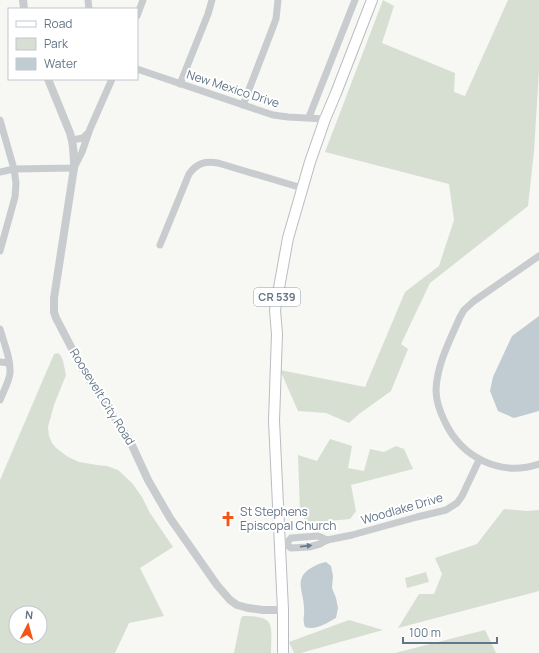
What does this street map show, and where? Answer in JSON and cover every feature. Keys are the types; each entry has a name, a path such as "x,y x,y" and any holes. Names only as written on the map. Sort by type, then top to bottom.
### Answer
{"main road":[{"name":"CR 539","path":"283,653 283,544 274,420 277,334 275,310 286,244 302,188 325,119 372,0"}],"street":[{"path":"138,13 143,0"},
{"path":"180,84 208,14 212,0"},
{"path":"243,106 276,19 278,0"},
{"path":"309,118 355,0"},
{"name":"New Mexico Drive","path":"138,69 273,115 325,119"},
{"name":"Roosevelt City Road","path":"48,80 72,140 74,154 74,168 54,298 55,315 82,368 130,441 148,480 170,518 217,585 230,600 237,605 263,610 283,610"},
{"path":"0,172 14,169 74,168 112,80"},
{"path":"0,120 14,169 16,183 14,201 3,228 0,251"},
{"path":"72,140 83,138 90,129"},
{"path":"160,245 189,174 195,167 202,164 210,162 218,163 302,188"},
{"path":"539,256 474,301 464,310 440,367 437,395 442,418 456,442 479,460 498,467 512,468 530,468 539,464"},
{"path":"0,329 10,371 0,400"},
{"path":"0,362 9,364"},
{"name":"Woodlake Drive","path":"283,544 291,548 309,547 327,540 352,535 446,510 457,503 462,496 479,460"}],"green space":[{"path":"383,0 394,6 382,43 455,73 454,92 465,96 508,0 539,0 539,70 534,151 528,206 430,283 401,344 408,349 391,391 349,423 326,413 298,411 280,370 365,387 405,292 439,266 454,220 449,184 325,152"},
{"path":"58,353 63,361 66,375 54,405 48,427 49,436 56,448 68,457 79,462 107,466 118,470 132,483 142,497 150,513 173,547 140,568 164,616 129,623 115,653 0,653 0,480 54,354"},
{"path":"330,439 352,446 348,468 364,471 370,449 384,452 396,446 404,449 413,469 351,485 356,511 350,519 307,523 300,512 298,455 317,461"},
{"path":"504,509 527,511 539,510 539,591 398,628 419,594 434,594 442,574 435,558 477,544"},
{"path":"426,572 429,582 407,588 405,578"},
{"path":"243,616 254,616 267,620 271,629 271,653 234,653 241,618"},
{"path":"349,620 383,630 301,653 294,653 289,642"},
{"path":"485,630 496,653 395,653"}],"water":[{"path":"539,316 539,411 514,418 498,411 490,391 493,377 512,336"},
{"path":"326,562 331,566 333,576 332,588 338,608 336,618 317,627 305,627 304,602 301,586 302,576 311,568"}],"place":[{"name":"St Stephens Episcopal Church","path":"228,519"}]}
